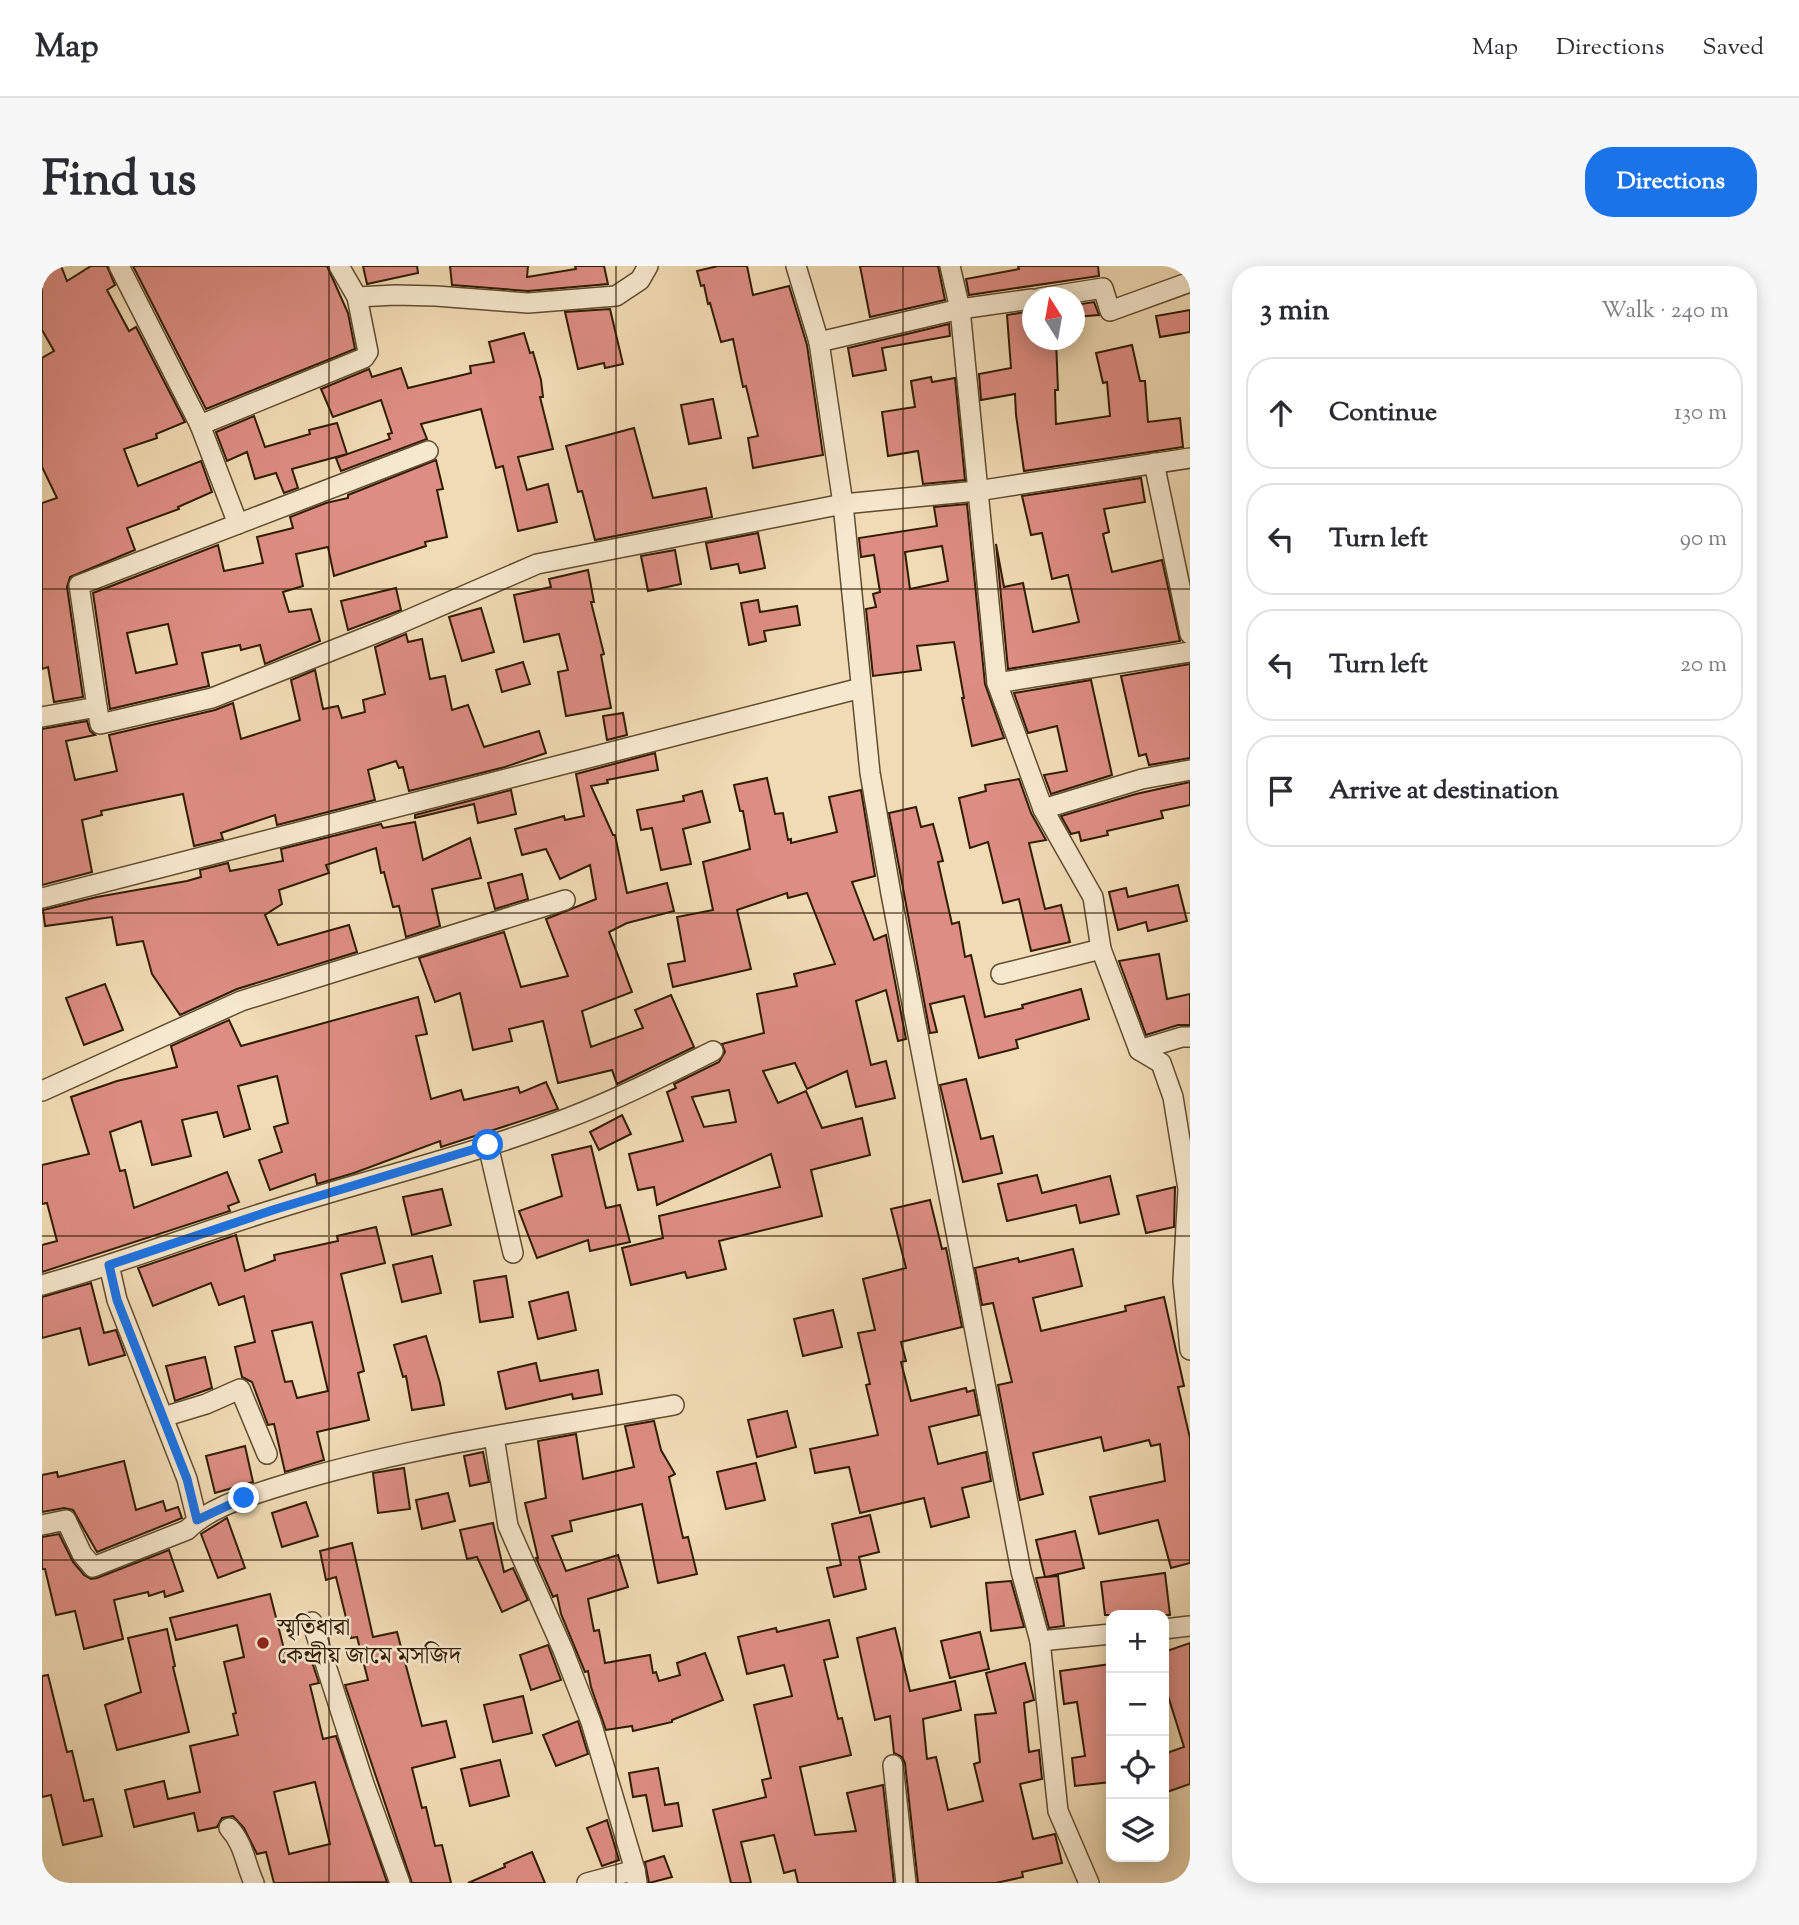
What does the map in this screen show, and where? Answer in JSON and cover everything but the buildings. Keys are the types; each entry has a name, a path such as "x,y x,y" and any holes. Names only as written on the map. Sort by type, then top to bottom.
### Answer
{"street":[{"path":"119,266 200,425 238,524"},
{"path":"200,425 365,358 368,352 357,298 339,266"},
{"path":"357,298 436,296 528,303 616,296 640,280 648,266"},
{"path":"796,266 819,342 843,504 870,773 891,894 1021,1571 1040,1641 1058,1811 1089,1883"},
{"path":"950,266 960,309 997,683 1043,809 1093,897 1101,949 1139,1050 1161,1063 1173,1097 1188,1189 1183,1281 1190,1350"},
{"path":"1085,291 1103,288 1110,310 1190,282"},
{"path":"819,342 960,309 1022,300"},
{"path":"428,451 79,586 100,724 212,698 394,626 537,564 843,504 976,491 1190,458"},
{"path":"1154,463 1190,634"},
{"path":"997,683 1190,652"},
{"path":"42,898 861,688"},
{"path":"42,717 97,707"},
{"path":"1043,809 1142,779 1190,770"},
{"path":"42,1091 241,1001 565,900"},
{"path":"1001,974 1101,949"},
{"path":"1139,1050 1190,1037"},
{"path":"42,1285 568,1118 638,1089 713,1051"},
{"path":"488,1145 513,1253"},
{"path":"109,1265 117,1300 187,1479 197,1520"},
{"path":"163,1417 206,1404 240,1389 267,1454"},
{"path":"42,1525 66,1520 82,1554 93,1567 187,1530 197,1520 244,1498 326,1472 404,1452 674,1405"},
{"path":"494,1437 508,1526 563,1650 591,1722 636,1877 587,1883"},
{"path":"312,1622 364,1784 400,1883"},
{"path":"1169,1628 1190,1626"},
{"path":"1040,1641 1106,1634"},
{"path":"893,1765 906,1883"},
{"path":"229,1828 239,1838 254,1883"}],"place":[{"name":"স্মৃতিধারা কেন্দ্রীয় জামে মসজিদ","path":"263,1643"}],"route":[{"path":"244,1498 197,1520 187,1479 117,1300 109,1265 276,1209 488,1145"}]}
